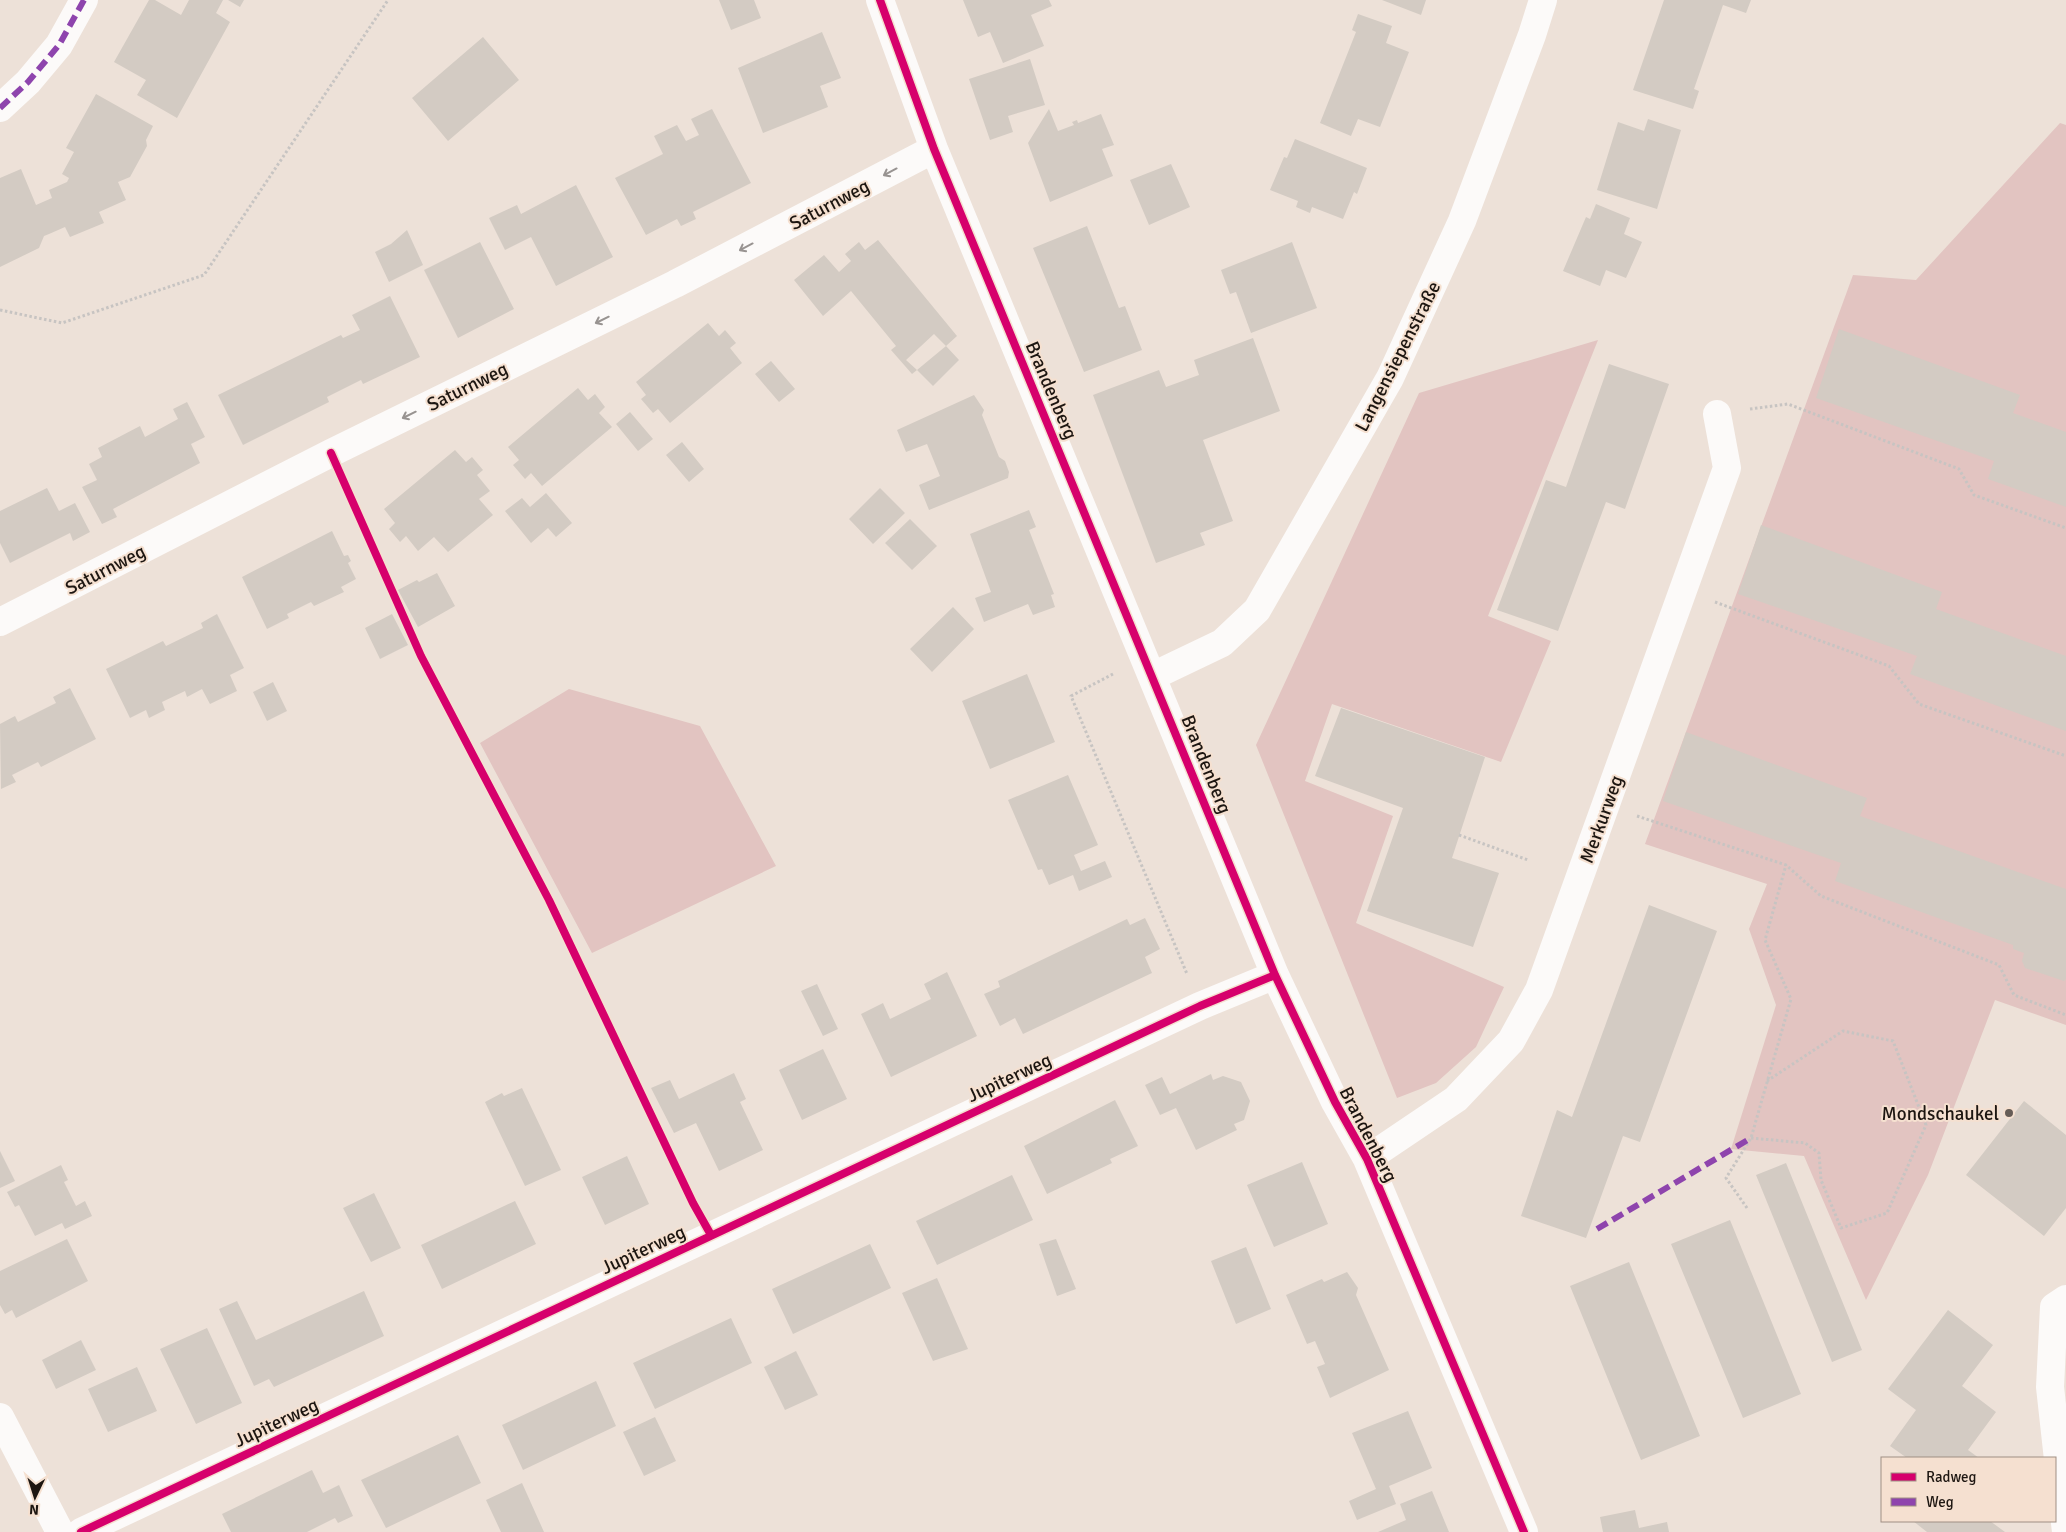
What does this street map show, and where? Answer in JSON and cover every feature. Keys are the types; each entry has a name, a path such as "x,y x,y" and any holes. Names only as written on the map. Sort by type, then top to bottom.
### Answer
{"street":[{"path":"0,108 28,82 59,45 84,0"},
{"name":"Brandenberg","path":"880,0 934,149 1276,975 1335,1102 1367,1159 1524,1532"},
{"name":"Langensiepenstraße","path":"1149,667 1222,643 1257,610 1390,378 1462,221 1532,35 1543,0"},
{"name":"Saturnweg","path":"0,622 331,454 675,284 934,149"},
{"name":"Merkurweg","path":"1367,1159 1456,1099 1511,1041 1538,990 1727,468 1717,414"},
{"name":"Jupiterweg","path":"80,1532 1200,1006 1276,975"},
{"path":"2066,1299 2054,1307 2050,1387 2066,1532"},
{"path":"0,1417 60,1532"}],"path":[{"path":"0,310 62,323 204,275 388,0"},
{"path":"1717,414 1788,404 1959,469 1974,495 2066,528"},
{"path":"1684,590 1889,666 1919,704 2066,756"},
{"path":"1149,667 1071,696 1200,1006"},
{"path":"1605,806 1786,865 1821,896 1999,965 2014,995 2066,1015"},
{"path":"1459,835 1528,860"},
{"path":"1747,1208 1726,1178 1751,1138 1790,999 1765,940 1786,865"},
{"path":"1751,1138 1805,1143 1818,1154 1821,1180 1841,1228 1887,1213 1926,1125 1893,1041 1843,1031 1767,1081"}],"shaded area":[{"path":"2060,123 2066,125 2066,1025 1995,1000 1928,1175 1866,1300 1804,1156 1731,1149 1776,1005 1749,929 1767,884 1645,844 1853,275 1916,280"},
{"path":"1598,340 1488,616 1551,641 1501,762 1332,704 1305,781 1393,816 1356,923 1504,987 1476,1047 1436,1083 1397,1098 1256,745 1419,393"},
{"path":"569,689 700,726 776,866 592,953 480,743"}],"building":[{"path":"149,0 155,0 181,15 189,0 223,0 216,13 230,22 177,118 137,95 146,80 114,62"},
{"path":"228,0 244,0 240,7"},
{"path":"719,0 754,0 761,18 731,30"},
{"path":"963,0 1049,0 1052,6 1031,15 1044,46 1003,63 990,32 978,37"},
{"path":"1382,0 1426,0 1421,15"},
{"path":"1664,0 1751,0 1746,13 1723,5 1694,89 1699,91 1693,109 1633,90"},
{"path":"1358,14 1392,26 1386,43 1409,52 1380,127 1358,119 1351,136 1320,123 1356,32 1352,30"},
{"path":"822,32 841,78 820,86 828,107 763,133 738,68"},
{"path":"483,37 519,80 448,141 412,98"},
{"path":"1030,59 1045,105 1008,116 1013,132 990,140 969,79"},
{"path":"96,94 153,126 146,140 147,146 130,177 118,182 126,200 99,212 104,223 70,237 65,227 44,236 39,248 0,267 0,178 21,169 36,205 52,198 49,190 67,182 69,178 62,174 74,152 66,148"},
{"path":"712,109 751,183 693,212 696,219 681,226 677,219 646,235 615,178 663,154 654,136 677,125 686,141 699,135 691,119"},
{"path":"1049,109 1058,131 1074,125 1072,122 1077,120 1078,123 1101,114 1114,145 1102,149 1113,176 1050,202 1028,143"},
{"path":"1648,119 1681,130 1657,209 1597,190 1618,122 1644,131"},
{"path":"1295,139 1367,168 1357,194 1354,192 1343,219 1312,207 1310,213 1296,207 1298,201 1270,190 1284,157 1287,158"},
{"path":"1171,164 1190,207 1149,225 1130,180"},
{"path":"576,185 613,257 556,286 531,237 505,250 489,218 517,205 521,214"},
{"path":"1596,204 1630,218 1624,234 1642,242 1626,278 1606,270 1600,286 1563,271 1586,217 1590,219"},
{"path":"1087,226 1119,308 1125,306 1142,350 1084,372 1033,248"},
{"path":"407,230 423,265 389,282 375,252 391,244"},
{"path":"878,240 957,336 946,346 934,334 906,360 917,370 912,374 891,350 896,346 851,291 823,316 794,280 824,255 839,272 851,261 845,254 859,242 865,250"},
{"path":"480,242 514,309 458,338 424,270"},
{"path":"1292,242 1317,308 1251,333 1236,292 1230,294 1221,270"},
{"path":"390,296 420,357 363,384 361,380 327,397 329,402 243,445 218,395 341,335 343,338 360,330 352,315"},
{"path":"708,323 719,336 725,330 736,343 730,348 742,363 670,423 658,409 653,413 641,399 646,395 636,382"},
{"path":"1839,329 2020,395 2013,413 2066,432 2066,507 1988,479 1994,461 1816,398"},
{"path":"1253,338 1280,411 1203,440 1233,521 1200,533 1205,545 1156,563 1093,395 1159,370 1166,387 1199,375 1194,360"},
{"path":"946,346 959,360 933,386 917,370"},
{"path":"771,361 795,389 779,402 755,374"},
{"path":"1609,364 1669,384 1625,509 1606,502 1558,631 1497,610 1546,480 1566,487"},
{"path":"578,388 588,400 595,394 605,407 599,413 612,427 542,486 531,473 525,479 513,465 519,460 508,447"},
{"path":"974,395 984,410 982,415 999,457 1005,461 1009,472 1008,478 929,510 919,485 940,476 927,444 906,452 897,430"},
{"path":"187,402 205,437 191,444 200,463 113,509 117,517 102,524 82,487 97,480 89,464 102,457 98,448 140,426 145,437 178,419 173,409"},
{"path":"630,412 653,439 638,451 616,424"},
{"path":"682,442 704,469 689,482 666,455"},
{"path":"455,450 466,462 472,457 483,470 477,475 490,491 479,499 493,515 448,552 434,537 418,551 406,536 400,542 389,529 395,523 384,509"},
{"path":"47,488 59,511 75,503 90,532 73,541 70,533 10,563 0,543 0,511"},
{"path":"880,488 905,513 873,544 849,519"},
{"path":"546,493 572,523 556,537 548,528 531,543 505,511 522,498 530,507"},
{"path":"1029,510 1036,527 1029,530 1054,594 1051,595 1055,607 1033,615 1028,604 984,622 975,598 991,592 970,534"},
{"path":"910,519 937,546 912,570 885,543"},
{"path":"1761,525 1942,592 1936,609 2066,656 2066,731 1910,674 1917,656 1738,594"},
{"path":"332,531 344,556 348,555 351,561 348,563 356,579 341,587 344,592 314,606 311,602 287,614 289,618 267,629 242,577"},
{"path":"437,573 455,606 418,627 398,590 417,580 419,582"},
{"path":"953,607 974,629 932,672 910,649"},
{"path":"217,614 244,668 230,675 237,691 210,704 202,689 187,697 185,691 162,702 165,710 149,718 146,710 130,718 106,669 163,641 166,646 203,628 201,623"},
{"path":"392,614 408,645 380,659 365,628"},
{"path":"1027,674 1055,742 990,769 962,701"},
{"path":"273,682 287,711 267,721 253,692"},
{"path":"70,688 96,739 41,767 38,762 12,775 16,782 1,789 0,724 15,716 18,722 56,703 53,697"},
{"path":"1341,708 1485,757 1452,858 1499,873 1473,947 1367,911 1403,808 1315,776"},
{"path":"1686,732 1867,798 1860,816 2066,889 2066,979 2064,981 2025,968 2022,961 2024,953 2013,949 2013,945 1835,881 1841,863 1663,801"},
{"path":"1068,775 1098,845 1074,855 1081,871 1105,861 1112,877 1079,891 1073,875 1049,885 1042,869 1038,870 1008,800"},
{"path":"1649,905 1717,931 1640,1142 1623,1136 1586,1238 1521,1216 1557,1110 1572,1117"},
{"path":"1145,918 1160,949 1145,957 1152,973 1023,1034 1015,1018 1000,1026 984,994 1000,987 998,981 1127,919 1130,925"},
{"path":"947,972 977,1036 891,1077 861,1014 883,1003 890,1019 931,999 924,984"},
{"path":"817,984 838,1029 823,1036 801,991"},
{"path":"823,1049 847,1099 802,1120 779,1070"},
{"path":"734,1073 746,1099 740,1102 763,1150 719,1171 696,1123 674,1133 651,1088 670,1080 679,1099"},
{"path":"1211,1074 1213,1080 1223,1076 1241,1082 1250,1101 1244,1120 1234,1124 1237,1130 1196,1150 1176,1108 1160,1115 1145,1085 1162,1077 1170,1094"},
{"path":"522,1088 561,1170 525,1186 485,1102 502,1093 504,1096"},
{"path":"1115,1100 1138,1146 1110,1159 1112,1163 1047,1194 1024,1146"},
{"path":"2024,1101 2066,1135 2066,1208 2044,1236 1966,1175"},
{"path":"0,1151 15,1181 0,1188"},
{"path":"627,1156 649,1204 605,1225 582,1177"},
{"path":"1302,1162 1328,1224 1274,1247 1247,1185"},
{"path":"1786,1163 1862,1350 1832,1362 1756,1175"},
{"path":"61,1165 68,1180 64,1182 76,1206 85,1201 92,1216 65,1229 62,1223 35,1236 19,1205 15,1207 7,1192"},
{"path":"1012,1175 1033,1220 937,1265 916,1221"},
{"path":"374,1193 401,1248 371,1262 343,1208"},
{"path":"515,1201 536,1244 442,1289 421,1245"},
{"path":"1730,1220 1801,1394 1743,1418 1671,1244"},
{"path":"67,1239 88,1281 16,1318 12,1310 5,1314 0,1305 0,1271"},
{"path":"1056,1239 1076,1289 1057,1296 1039,1244"},
{"path":"870,1244 891,1288 793,1334 772,1289"},
{"path":"1246,1247 1271,1309 1236,1324 1211,1261"},
{"path":"1629,1262 1700,1436 1641,1460 1570,1286"},
{"path":"1347,1272 1358,1288 1356,1295 1389,1370 1330,1398 1317,1367 1325,1364 1315,1341 1307,1344 1286,1295 1322,1279 1324,1282"},
{"path":"937,1278 968,1349 933,1361 902,1293"},
{"path":"364,1291 384,1336 274,1387 269,1379 254,1386 219,1309 237,1301 256,1340"},
{"path":"1948,1310 1993,1345 1962,1386 1996,1412 1968,1450 1978,1457 1906,1457 1890,1446 1916,1410 1888,1389"},
{"path":"731,1318 752,1363 655,1409 633,1363"},
{"path":"207,1328 242,1403 196,1424 160,1349"},
{"path":"81,1340 96,1370 56,1389 42,1360"},
{"path":"796,1351 818,1395 785,1410 764,1367"},
{"path":"137,1367 157,1411 108,1432 88,1389"},
{"path":"596,1381 616,1426 523,1470 502,1425"},
{"path":"1408,1411 1432,1468 1389,1486 1396,1504 1357,1520 1349,1501 1376,1489 1352,1433"},
{"path":"655,1417 676,1461 644,1476 623,1432"},
{"path":"458,1435 481,1483 386,1528 361,1480"},
{"path":"312,1470 323,1493 339,1485 353,1516 338,1523 335,1518 307,1532 231,1532 222,1514"},
{"path":"522,1483 544,1532 501,1532 486,1500"},
{"path":"1432,1491 1449,1532 1378,1532 1406,1520 1400,1504"},
{"path":"1635,1510 1639,1528 1667,1522 1669,1532 1603,1532 1600,1517"},
{"path":"1914,1522 1991,1522 2005,1532 1927,1532"}],"marked path":[{"path":"0,108 28,82 59,45 84,0"},
{"path":"1597,1229 1751,1138"}],"cycle path":[{"path":"880,0 934,149 1275,975 1335,1102 1367,1159 1524,1532"},
{"path":"331,453 421,656 549,900 693,1203 711,1235"},
{"path":"81,1532 1200,1006 1275,975"}],"place":[{"name":"Mondschaukel","path":"2009,1113"}]}
